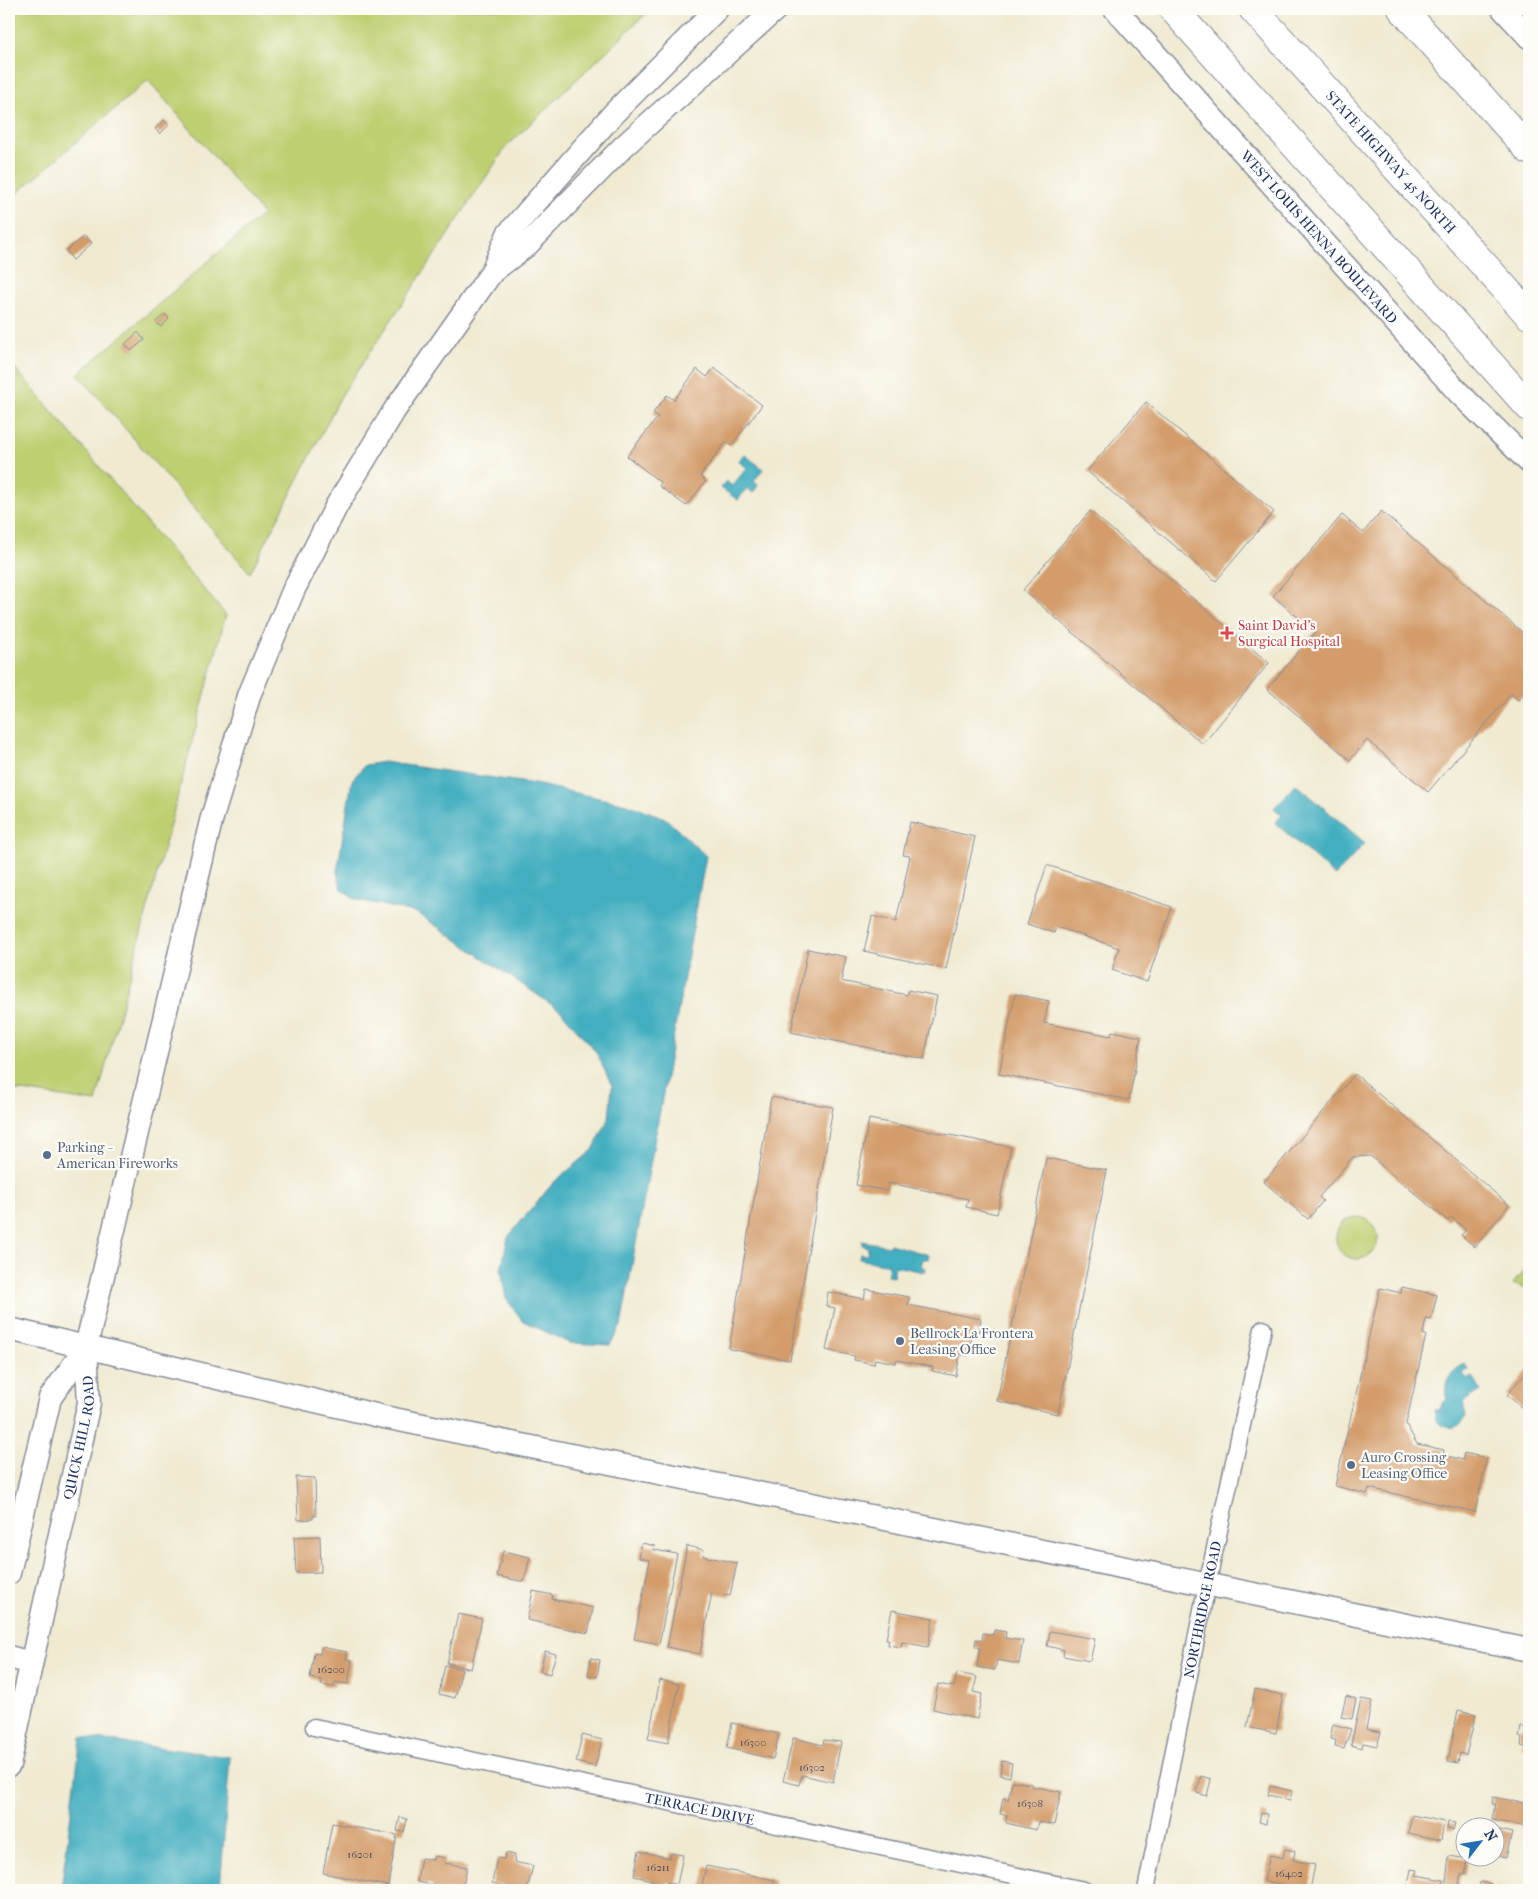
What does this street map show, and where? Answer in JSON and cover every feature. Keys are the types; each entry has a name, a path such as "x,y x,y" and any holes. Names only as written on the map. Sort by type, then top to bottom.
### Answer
{"highway":[{"path":"1173,9 1529,407"},
{"path":"1402,9 1529,150"},
{"name":"STATE HIGHWAY 45 NORTH","path":"1256,12 1529,315"}],"main road":[{"path":"86,1347 210,821 250,693 294,589 337,505 394,412 492,272 508,234 614,113 717,9"},
{"path":"492,272 527,245 624,146 776,9"},
{"name":"WEST LOUIS HENNA BOULEVARD","path":"1115,9 1458,392 1529,462"},
{"path":"1503,9 1529,37"},
{"path":"9,1329 384,1417 1529,1650"},
{"name":"QUICK HILL ROAD","path":"9,1573 50,1398 86,1347"},
{"name":"QUICK HILL ROAD","path":"9,1765 89,1403 86,1347"},
{"path":"9,1658 31,1663"}],"street":[{"name":"NORTHRIDGE ROAD","path":"1146,1890 1207,1585 1263,1329"},
{"name":"TERRACE DRIVE","path":"314,1727 1084,1890"}],"green space":[{"path":"9,9 651,9 506,147 341,396 250,573 78,374 263,214 148,80 9,200"},
{"path":"9,361 226,615 96,1102 9,1089"},
{"path":"1361,1217 1369,1220 1375,1226 1378,1238 1375,1250 1369,1256 1353,1259 1345,1256 1339,1250 1336,1234 1339,1226 1345,1220"},
{"path":"1529,1264 1529,1290 1513,1284"}],"water":[{"path":"744,454 763,469 754,481 758,485 753,493 747,488 738,500 721,488 726,481 732,486 747,468 739,461"},
{"path":"384,762 535,784 627,804 665,818 706,856 621,1326 610,1345 569,1343 523,1321 506,1299 501,1269 508,1237 554,1182 593,1150 609,1118 612,1086 596,1052 561,1011 417,913 354,899 341,888 337,872 352,780 365,765"},
{"path":"1296,784 1365,843 1335,876 1275,823 1282,815 1274,808"},
{"path":"862,1241 889,1246 890,1244 929,1255 928,1259 922,1259 920,1266 925,1268 924,1272 895,1266 893,1276 887,1275 889,1265 859,1259 860,1254 867,1255 868,1247 862,1245"},
{"path":"1465,1364 1468,1370 1463,1373 1467,1380 1473,1377 1481,1391 1463,1402 1466,1416 1460,1424 1452,1427 1444,1426 1436,1420 1434,1410 1440,1410 1442,1403 1447,1400 1446,1389 1451,1374"},
{"path":"81,1737 230,1757 220,1890 61,1890"}],"building":[{"path":"164,120 169,125 160,134 155,129"},
{"path":"84,236 91,244 73,260 66,251"},
{"path":"165,314 169,319 161,327 156,322"},
{"path":"138,332 144,340 131,351 125,344"},
{"path":"714,368 762,405 731,446 726,442 700,476 706,481 686,506 659,486 661,483 627,456 658,417 653,413 667,395 674,400 697,369 707,377"},
{"path":"1146,402 1274,512 1216,581 1087,471"},
{"path":"1090,511 1269,663 1203,744 1023,590"},
{"path":"1381,511 1529,638 1529,687 1518,700 1511,694 1428,792 1367,740 1350,760 1267,689 1315,632 1273,596 1342,515 1363,533"},
{"path":"910,822 975,837 946,969 864,951 872,916 896,922 910,856 903,855"},
{"path":"1047,865 1172,907 1147,982 1112,970 1119,948 1056,927 1054,933 1027,924"},
{"path":"808,949 846,957 841,981 907,995 908,990 937,996 924,1059 791,1032"},
{"path":"1015,994 1049,1001 1044,1023 1111,1036 1112,1031 1141,1037 1129,1100 999,1074"},
{"path":"1355,1074 1509,1205 1475,1247 1461,1235 1466,1230 1451,1217 1448,1221 1370,1156 1353,1157 1319,1197 1323,1201 1308,1219 1264,1182"},
{"path":"771,1097 833,1107 790,1360 729,1349"},
{"path":"869,1119 1011,1147 997,1214 966,1207 968,1199 889,1183 887,1191 856,1185"},
{"path":"1046,1158 1107,1170 1058,1414 997,1401"},
{"path":"1402,1287 1437,1295 1431,1320 1426,1319 1423,1334 1426,1335 1406,1424 1417,1444 1444,1450 1443,1455 1463,1460 1464,1453 1487,1458 1475,1512 1369,1488 1367,1494 1335,1486 1380,1288 1401,1293"},
{"name":"Bellrock La Frontera Leasing Office","path":"866,1289 909,1297 908,1305 981,1319 979,1332 973,1330 968,1356 960,1354 956,1376 932,1371 933,1367 896,1360 896,1363 875,1359 874,1364 854,1360 855,1356 826,1350 835,1308 826,1306 828,1292 864,1299"},
{"path":"1529,1368 1529,1414 1507,1395"},
{"path":"296,1477 315,1478 316,1516 313,1516 313,1519 298,1520"},
{"path":"320,1536 321,1572 296,1573 294,1537"},
{"path":"642,1543 655,1546 654,1550 677,1554 659,1644 634,1639 650,1560 639,1558"},
{"path":"687,1546 704,1550 703,1556 737,1563 730,1596 712,1593 700,1654 667,1647"},
{"path":"503,1551 530,1557 524,1582 497,1576"},
{"path":"533,1591 553,1595 552,1599 593,1608 588,1633 527,1620"},
{"path":"892,1610 933,1618 928,1647 902,1642 901,1647 888,1645 889,1639 886,1639"},
{"path":"458,1614 482,1619 471,1669 447,1663"},
{"path":"994,1630 1006,1632 1005,1638 1023,1641 1019,1664 997,1660 995,1670 977,1667 980,1648 975,1646 976,1639 982,1641 983,1633 993,1635"},
{"path":"1050,1631 1095,1639 1090,1661 1063,1656 1064,1650 1047,1646"},
{"path":"321,1647 347,1652 346,1659 352,1660 348,1684 335,1682 334,1687 321,1685 322,1680 310,1678 314,1653 320,1654"},
{"path":"545,1651 556,1654 550,1674 540,1671"},
{"path":"591,1658 600,1660 597,1677 588,1675"},
{"path":"445,1665 462,1669 455,1698 439,1694"},
{"path":"957,1673 977,1677 973,1692 982,1694 977,1719 933,1709 938,1684 954,1687"},
{"path":"660,1680 679,1684 668,1743 648,1739"},
{"path":"1255,1689 1283,1695 1276,1733 1247,1727"},
{"path":"1346,1696 1356,1699 1352,1719 1341,1717"},
{"path":"1361,1699 1372,1701 1366,1729 1381,1732 1377,1746 1363,1743 1362,1748 1351,1745"},
{"path":"1458,1710 1476,1714 1466,1755 1460,1753 1458,1763 1448,1761"},
{"path":"732,1723 779,1734 773,1759 727,1748"},
{"path":"1333,1724 1351,1729 1344,1749 1335,1747 1336,1740 1330,1739"},
{"path":"1521,1727 1529,1728 1529,1748 1521,1746 1522,1738 1519,1737"},
{"path":"582,1735 602,1740 595,1767 576,1762"},
{"path":"793,1738 823,1745 824,1740 841,1742 833,1782 802,1775 799,1785 783,1781"},
{"path":"1002,1761 1012,1763 1010,1777 1000,1775"},
{"path":"1201,1776 1211,1779 1207,1796 1197,1793"},
{"path":"1012,1781 1061,1792 1054,1825 1038,1822 1036,1830 1006,1823 1007,1815 1000,1814 1003,1798 1008,1800"},
{"path":"1270,1786 1292,1791 1290,1800 1268,1795"},
{"path":"1493,1797 1529,1804 1527,1827 1506,1823 1506,1816 1493,1816 1495,1804 1492,1804"},
{"path":"1261,1813 1267,1814 1266,1824 1259,1822"},
{"path":"1412,1815 1444,1822 1441,1840 1408,1833"},
{"path":"400,1817 407,1819 404,1832 397,1831"},
{"path":"1448,1822 1455,1823 1453,1830 1447,1829"},
{"path":"332,1823 397,1835 388,1886 323,1873"},
{"path":"1506,1832 1512,1833 1506,1858"},
{"path":"1285,1849 1295,1851 1293,1860 1315,1865 1310,1890 1264,1881 1270,1855 1283,1858"},
{"path":"639,1851 670,1858 671,1853 683,1855 677,1885 667,1882 665,1889 651,1887 652,1880 634,1876"},
{"path":"506,1853 515,1855 514,1862 533,1866 527,1890 513,1890 513,1888 492,1883 497,1858 504,1859"},
{"path":"434,1856 445,1858 444,1863 467,1867 462,1890 432,1890 433,1885 417,1882 421,1858 433,1860"},
{"path":"1449,1856 1456,1857 1456,1866 1466,1866 1465,1874 1461,1874 1458,1890 1445,1890"},
{"path":"706,1866 775,1880 772,1890 701,1890"},
{"path":"1411,1869 1417,1870 1416,1875 1444,1880 1442,1890 1416,1887 1416,1890 1407,1890"},
{"path":"1480,1882 1491,1884 1490,1890 1479,1890"},
{"path":"1497,1886 1513,1889 1513,1890 1497,1890"}],"place":[{"name":"Saint David's Surgical Hospital","path":"1227,633"},
{"name":"Parking - American Fireworks","path":"47,1155"},
{"name":"Bellrock La Frontera Leasing Office","path":"900,1341"},
{"name":"Auro Crossing Leasing Office","path":"1351,1465"}]}
